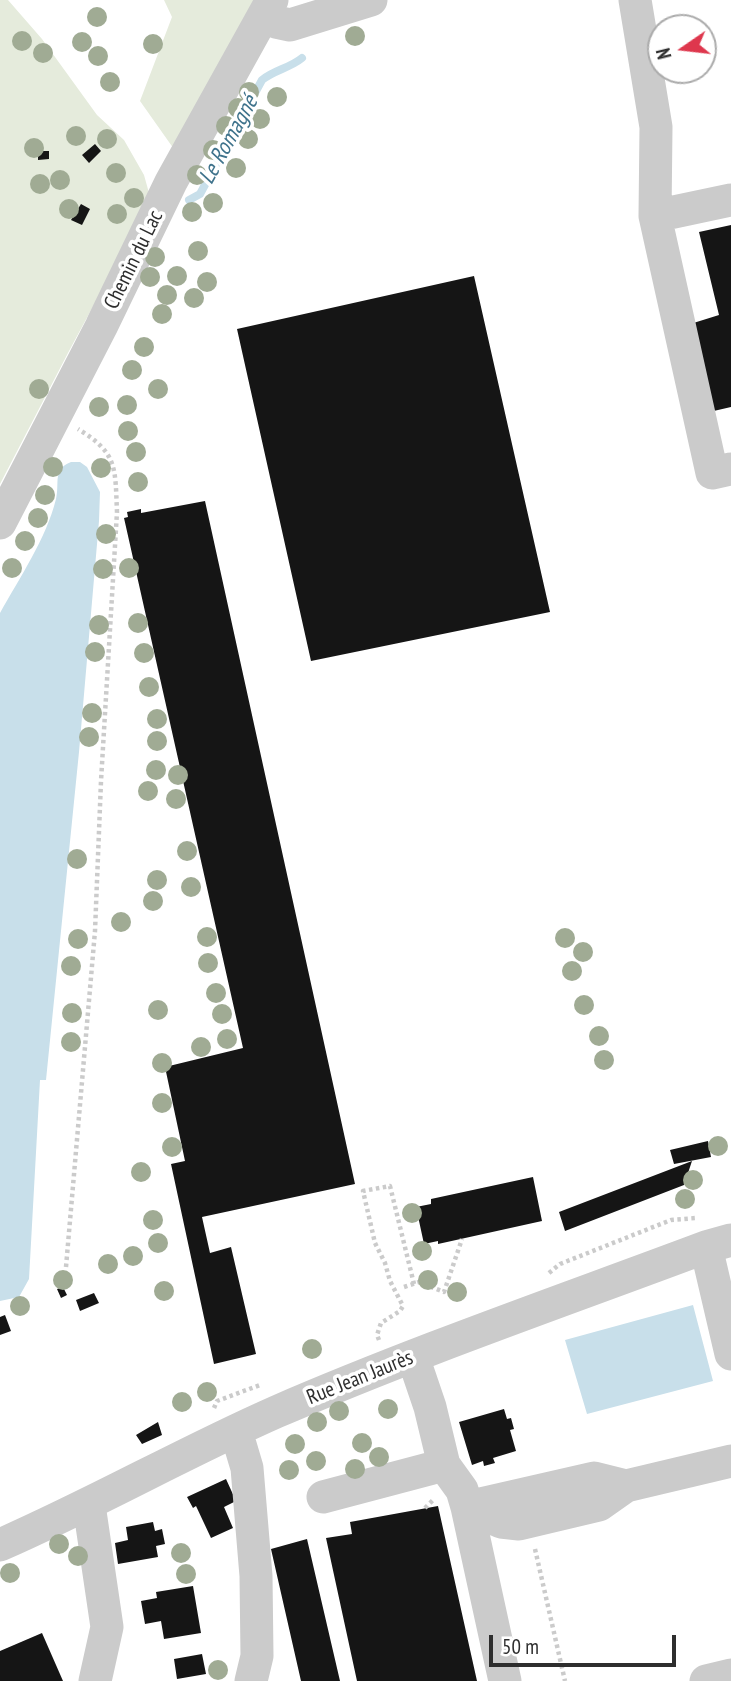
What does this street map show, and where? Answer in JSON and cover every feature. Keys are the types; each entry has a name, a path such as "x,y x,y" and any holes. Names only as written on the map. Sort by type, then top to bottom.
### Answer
{"street":[{"path":"268,8 276,22 290,24 371,0"},
{"path":"635,0 656,127 655,216 712,473 731,469"},
{"name":"Chemin du Lac","path":"0,523 172,182 268,8"},
{"path":"655,216 731,200"},
{"path":"718,1243 731,1354"},
{"name":"Rue Jean Jaurès","path":"0,1545 89,1505 275,1413 413,1357 718,1243"},
{"path":"413,1357 437,1432 444,1465 462,1490 467,1507 505,1681"},
{"path":"236,1431 247,1468 256,1576 257,1646 251,1681"},
{"path":"467,1507 501,1522 519,1524 599,1505 626,1486 731,1461"},
{"path":"323,1497 444,1465"},
{"path":"467,1507 594,1478 626,1486"},
{"path":"89,1505 107,1627 94,1681"},
{"path":"706,1681 731,1675"}],"path":[{"path":"55,417 103,445 111,458 117,512 94,945 66,1267"},
{"path":"380,1342 377,1335 381,1323 400,1311 403,1306 375,1243 363,1191 390,1186 414,1284"},
{"path":"404,1287 419,1282 444,1292 462,1239"},
{"path":"519,1524 533,1540 565,1681"}],"green space":[{"path":"0,0 8,0 42,39 97,115 124,140 144,175 149,193 148,204 0,484"},
{"path":"164,0 254,0 176,152 140,101 172,17"}],"water":[{"path":"71,462 80,462 87,467 100,492 99,521 46,1080 40,1080 29,1279 19,1297 0,1301 0,613 46,529 56,499 61,468"},
{"path":"693,1305 713,1381 587,1414 565,1340"}],"building":[{"path":"95,144 101,151 89,163 82,155"},
{"path":"38,151 49,151 49,159 38,160"},
{"path":"81,204 90,209 82,225 71,220"},
{"path":"731,225 731,407 705,413 687,325 719,315 699,232"},
{"path":"474,276 550,612 311,661 237,329"},
{"path":"205,501 355,1184 202,1217 210,1253 231,1247 256,1354 214,1364 171,1164 185,1161 165,1067 243,1048 124,518 128,517 127,512 141,509 141,513"},
{"path":"708,1141 711,1157 674,1164 670,1150"},
{"path":"692,1161 684,1185 565,1231 559,1212"},
{"path":"533,1177 542,1221 438,1244 438,1241 424,1244 416,1207 431,1204 431,1199"},
{"path":"63,1287 67,1295 61,1298 57,1289"},
{"path":"94,1293 99,1303 80,1311 76,1300"},
{"path":"5,1315 11,1331 0,1335 0,1317"},
{"path":"504,1409 507,1419 511,1418 514,1429 510,1430 516,1451 493,1458 495,1463 484,1466 483,1461 472,1465 459,1422"},
{"path":"158,1422 162,1435 142,1444 136,1435"},
{"path":"226,1479 236,1501 224,1507 233,1528 211,1538 196,1506 193,1508 187,1497"},
{"path":"438,1506 477,1681 357,1681 326,1538 352,1534 350,1522"},
{"path":"153,1522 155,1531 162,1529 165,1544 156,1546 158,1557 118,1564 115,1543 128,1540 126,1527"},
{"path":"307,1539 340,1681 301,1681 271,1549"},
{"path":"193,1586 201,1633 164,1639 161,1621 145,1624 141,1601 157,1598 156,1592"},
{"path":"42,1633 63,1681 0,1681 0,1651"},
{"path":"202,1654 206,1674 177,1679 174,1659"}],"waterway":[{"name":"Le Romagné","path":"189,200 200,194 262,80 302,58"}]}
